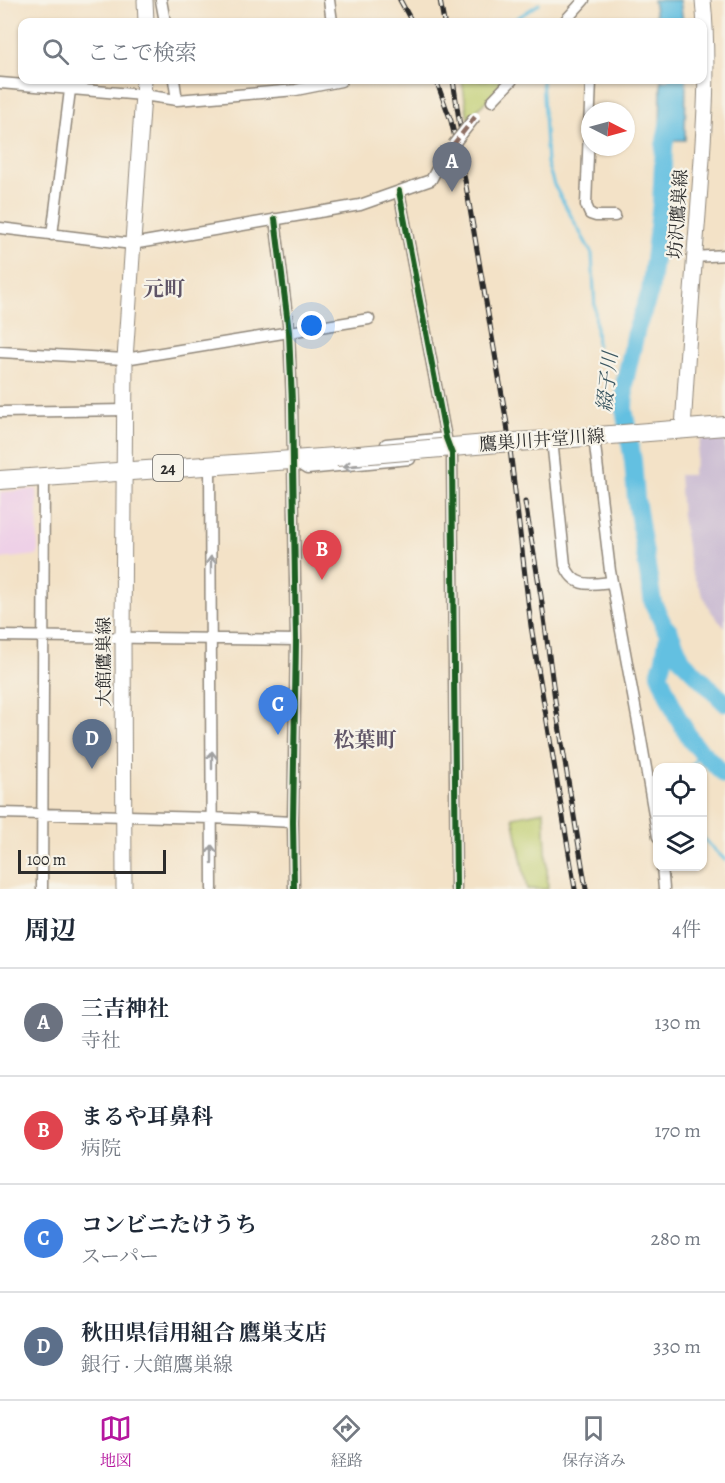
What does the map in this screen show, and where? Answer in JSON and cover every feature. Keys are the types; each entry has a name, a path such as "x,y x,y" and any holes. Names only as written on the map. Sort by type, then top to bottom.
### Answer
{"main road":[{"path":"145,0 146,18"},
{"name":"坊沢鷹巣線","path":"703,0 705,18"},
{"name":"大館鷹巣線","path":"124,889 125,359 144,84"},
{"name":"坊沢鷹巣線","path":"683,430 706,84"},
{"name":"鷹巣川井堂川線","path":"0,480 336,457 487,444 550,445 598,436 725,426"}],"street":[{"path":"161,0 164,18"},
{"path":"329,0 331,18"},
{"path":"568,18 584,0"},
{"path":"0,83 177,100 295,85"},
{"path":"175,84 177,100"},
{"path":"492,101 508,84"},
{"path":"591,84 586,205 590,214 615,216"},
{"path":"52,235 70,90"},
{"path":"453,145 475,117"},
{"path":"0,228 132,244 360,204 431,180 439,165"},
{"path":"399,191 446,438 452,454 456,889"},
{"path":"274,219 290,332 294,460 296,640 294,889"},
{"path":"695,257 725,255"},
{"path":"0,352 125,359 369,319"},
{"path":"0,412 126,410"},
{"path":"598,436 611,582 654,817"},
{"path":"294,460 303,452 446,438"},
{"path":"550,445 565,565 568,572 578,582 587,584 611,582"},
{"path":"294,460 307,470 452,454"},
{"path":"210,465 212,889"},
{"path":"42,889 44,477"},
{"path":"0,636 296,640"},
{"path":"0,813 293,822"},
{"path":"662,871 664,889"}],"shaded area":[{"path":"725,437 725,628 710,610 691,571 682,516 679,475 692,475 701,439"},
{"path":"37,489 38,555 0,559 0,492"}],"green space":[{"path":"463,84 503,84 468,119"},
{"path":"544,811 548,889 527,889 513,817"}],"water":[{"path":"653,0 680,0 682,18 656,18"},
{"path":"661,84 686,84 685,140 660,140"}],"waterway":[{"path":"517,18 539,4"},
{"path":"542,84 547,163 554,185 592,254 597,346"},
{"name":"綴子川","path":"676,84 664,146 661,203 650,292 637,328 625,381 624,409 653,603 665,628 669,630 682,660 725,703"},
{"path":"669,630 659,674 676,714 692,742 725,775"},
{"path":"693,763 701,751"},
{"path":"707,842 725,860"}],"railway":[{"path":"400,0 410,18"},
{"path":"440,0 443,18"},
{"path":"437,84 451,121 465,180 507,424 531,626 575,889"},
{"path":"454,84 461,133"},
{"path":"525,502 586,889"}],"marked path":[{"path":"453,145 475,117"}],"cycle path":[{"path":"399,191 446,438 452,454 456,889"},
{"path":"275,219 289,332 292,403 296,640 294,889"}],"place":[{"name":"三吉神社","path":"452,192"},
{"name":"まるや耳鼻科","path":"322,580"},
{"name":"コンビニたけうち","path":"278,735"},
{"name":"秋田県信用組合 鷹巣支店","path":"92,769"}],"district":[{"name":"元町","path":"164,289"},
{"name":"松葉町","path":"365,740"}]}
